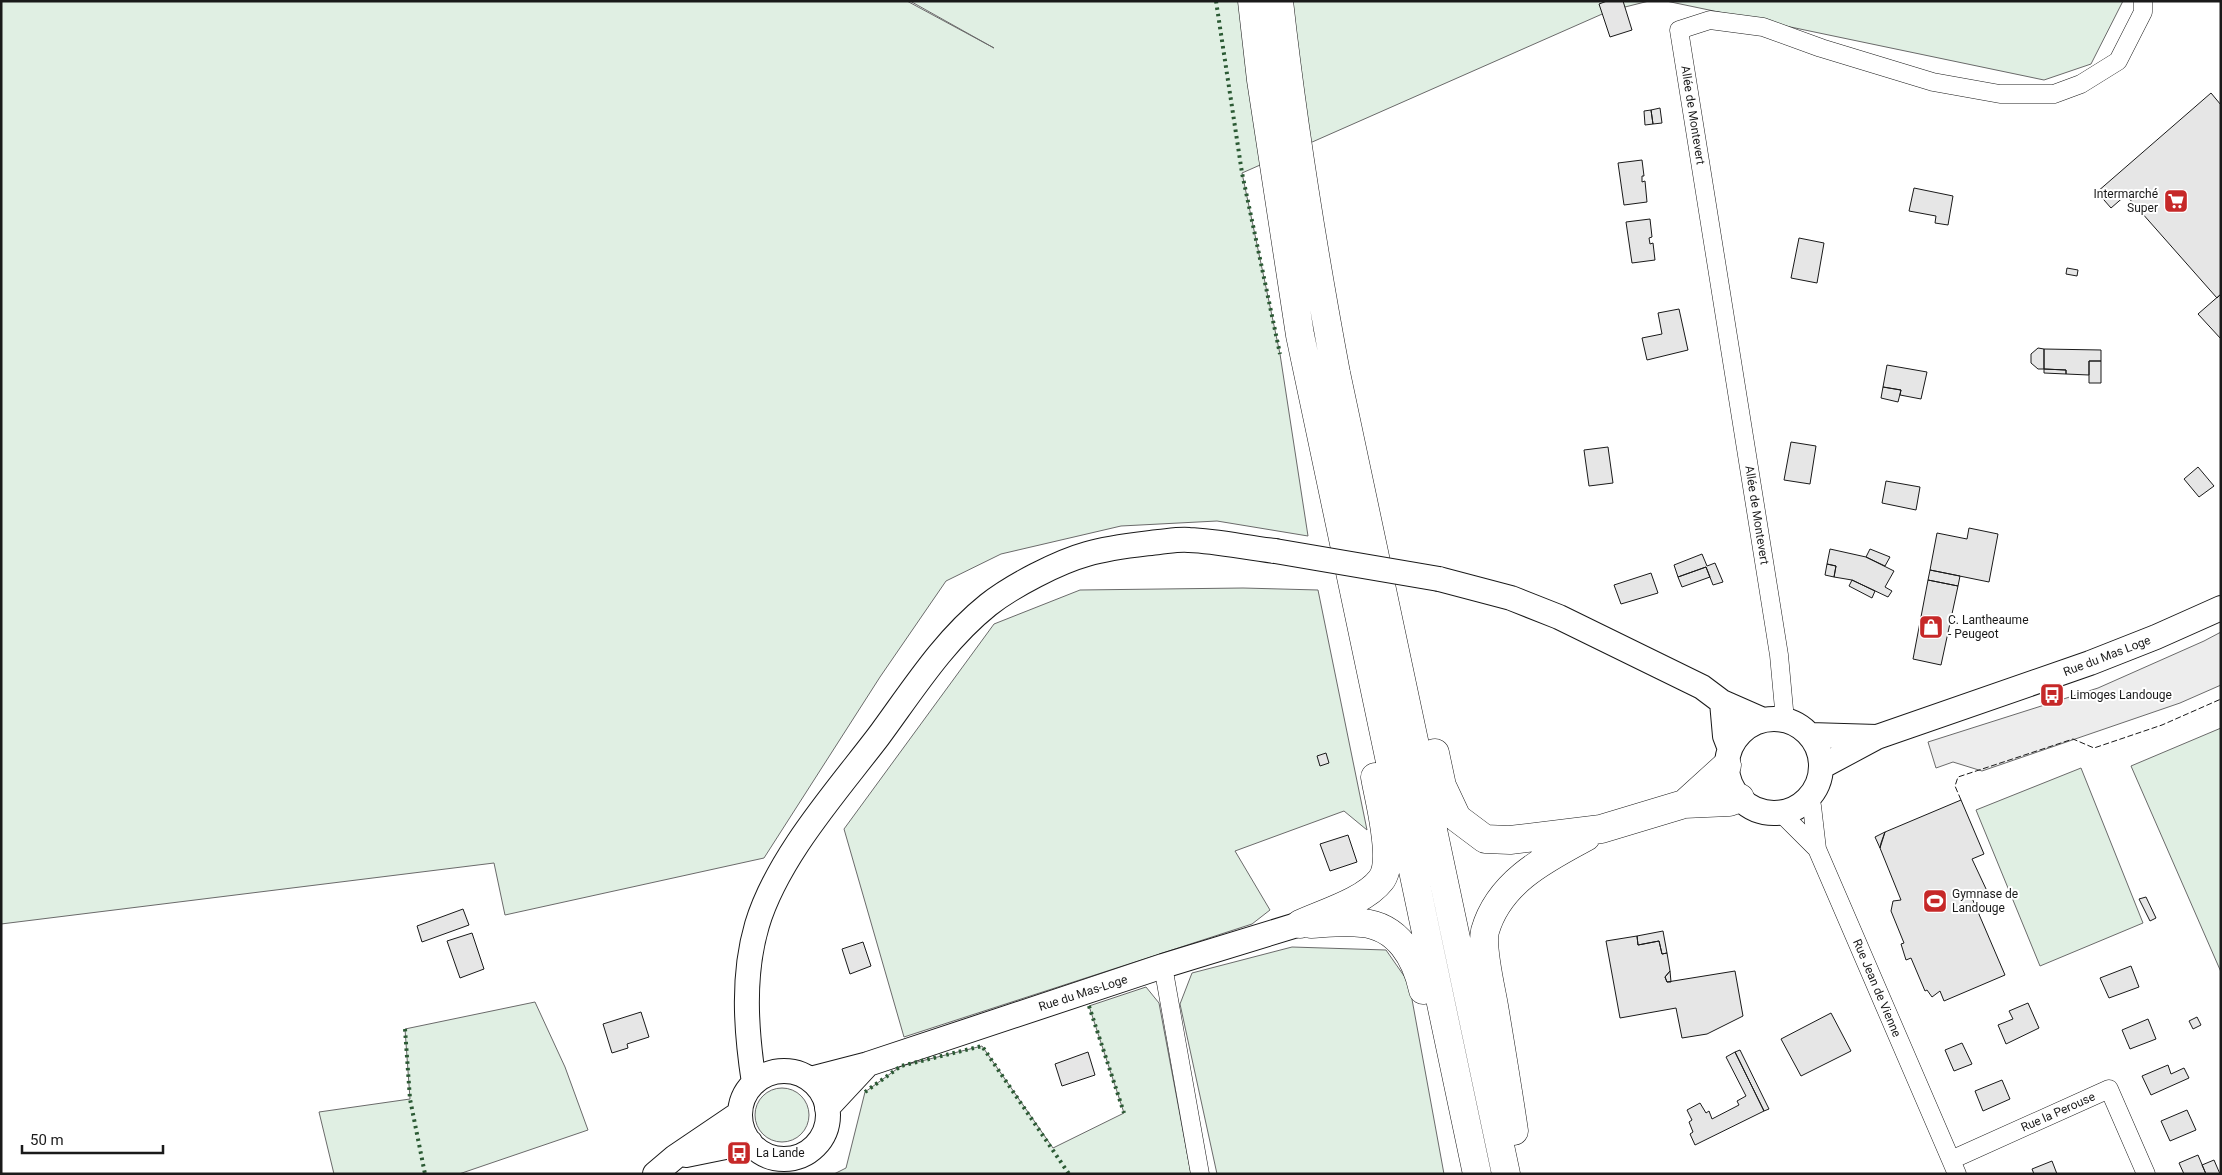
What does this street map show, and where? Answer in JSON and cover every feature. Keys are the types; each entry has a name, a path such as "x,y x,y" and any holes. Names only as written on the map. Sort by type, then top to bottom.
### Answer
{"highway":[{"path":"1252,1 1261,80 1300,335 1477,1174"},
{"path":"1278,1 1313,251 1336,373 1506,1174"},
{"path":"1336,373 1374,481 1442,786 1458,818 1485,839 1510,840 1600,829 1684,804 1729,802 1740,798"},
{"path":"1300,924 1365,894 1382,879 1387,861 1386,836 1362,712 1365,643"},
{"path":"1684,804 1729,757"},
{"path":"1521,1174 1487,967 1485,932 1496,909 1515,882 1544,859 1600,829"},
{"path":"1300,924 1364,923 1389,932 1408,948 1420,976 1436,1054 1464,1116"}],"main road":[{"path":"754,1083 748,1043 747,996 750,956 758,924 772,885 801,840 839,788 956,635 988,605 1002,596 1035,577 1086,554 1123,546 1189,540 1275,551 1439,579 1512,598 1559,617 1702,687 1722,702 1774,720 1797,725 1810,735 1819,751 1822,767 1818,784 1808,799 1796,808 1781,813 1771,813 1755,809 1740,798 1730,781 1722,702"},
{"name":"Rue du Mas Loge","path":"1822,767 1877,737 2090,664 2221,608"},
{"path":"1729,757 1742,732 1774,720"},
{"name":"Rue du Mas Loge","path":"1810,735 1877,737"},
{"name":"Rue du Mas-Loge","path":"810,1079 868,1064 1163,966 1300,924"},
{"path":"748,1043 782,1071"},
{"name":"Rue du Mas-Loge","path":"827,1108 868,1064"},
{"path":"782,1071 797,1073 810,1079 820,1090 827,1108 827,1123 820,1139 810,1150 801,1155 786,1158 771,1156 761,1152 750,1142 742,1127 740,1113 743,1098 754,1083 767,1074 782,1071"},
{"path":"654,1174 674,1157 740,1113"},
{"path":"674,1157 750,1142"}],"street":[{"name":"Allée de Montevert","path":"1774,720 1779,655 1679,30 1710,20 1763,27 1821,48 1932,82 2000,94 2054,94 2081,84 2118,61 2143,12 2143,1"},
{"name":"Rue Jean de Vienne","path":"1808,799 1812,806 1817,849 1954,1167"},
{"path":"1781,813 1817,849"},
{"path":"1163,966 1200,1174"},
{"name":"Rue la Perouse","path":"1954,1167 2109,1089 2146,1174"}],"green space":[{"path":"1,1 907,1 994,48 910,1 1649,1 1609,11 1242,173 1280,354 1308,536 1217,521 1121,526 1001,554 946,581 880,677 764,858 505,915 494,863 1,924"},
{"path":"1666,1 2123,1 2091,64 2044,80"},
{"path":"1243,588 1318,590 1367,830 1344,811 1235,851 1270,910 1252,924 904,1037 844,829 994,624 1080,590"},
{"path":"2221,728 2221,972 2131,766"},
{"path":"2081,768 2143,923 2040,966 1976,810"},
{"path":"1292,947 1386,950 1409,983 1444,1174 1217,1174 1180,1004 1192,973"},
{"path":"1146,987 1159,1003 1191,1174 834,1174 846,1168 865,1092 901,1066 982,1046 1053,1148 1124,1113 1089,1006"},
{"path":"535,1002 565,1067 588,1130 459,1174 334,1174 319,1112 410,1099 405,1029"},
{"path":"777,1088 787,1088 797,1092 805,1100 809,1115 805,1130 797,1138 787,1142 777,1142 767,1138 759,1130 755,1120 755,1110 759,1100 767,1092"}],"shaded area":[{"path":"2221,632 2221,685 2180,703 1982,771 1953,762 1936,768 1928,742 2098,688"}],"building":[{"path":"1607,1 1623,1 1632,30 1610,37 1599,4"},
{"name":"Intermarché Super","path":"2211,93 2221,105 2221,294 2217,298 2126,195 2111,208 2097,192"},
{"path":"1660,108 1662,123 1653,124 1651,110"},
{"path":"1651,110 1653,124 1645,125 1644,111"},
{"path":"1642,160 1644,176 1642,176 1642,182 1645,181 1647,202 1624,205 1618,163"},
{"path":"1914,188 1953,196 1948,225 1935,223 1936,216 1909,211"},
{"path":"1650,219 1652,237 1649,238 1650,244 1653,243 1655,260 1632,263 1626,222"},
{"path":"1799,238 1824,243 1817,283 1791,278"},
{"path":"2067,268 2078,270 2077,276 2066,274"},
{"path":"2221,294 2221,339 2198,314"},
{"path":"1679,309 1688,350 1647,360 1642,338 1662,334 1658,313"},
{"path":"2038,348 2044,349 2044,369 2038,369 2031,363 2031,354"},
{"path":"2044,349 2101,350 2101,361 2089,361 2089,375 2066,374 2066,370 2044,369"},
{"path":"2089,361 2101,361 2101,383 2089,383"},
{"path":"1887,365 1927,372 1921,399 1900,395 1901,390 1883,387"},
{"path":"2044,369 2066,370 2066,374 2044,373"},
{"path":"1883,387 1901,390 1898,402 1881,398"},
{"path":"1791,442 1816,446 1810,484 1784,480"},
{"path":"1608,447 1613,483 1589,486 1584,450"},
{"path":"2198,467 2214,486 2199,497 2184,479"},
{"path":"1886,481 1920,487 1916,510 1882,503"},
{"path":"1969,528 1998,534 1989,582 1930,570 1937,533 1967,539"},
{"path":"1830,549 1866,557 1894,571 1885,587 1892,591 1888,597 1852,580 1834,577 1836,566 1827,564"},
{"path":"1870,549 1890,557 1885,566 1866,557"},
{"path":"1702,554 1707,566 1715,563 1723,582 1713,585 1706,567 1678,577 1674,565"},
{"path":"1827,564 1836,566 1834,577 1825,575"},
{"path":"1706,567 1710,577 1682,587 1678,577"},
{"path":"1930,570 1960,576 1958,586 1928,580"},
{"path":"1651,573 1658,593 1621,604 1614,585"},
{"path":"1852,580 1875,591 1872,598 1849,586"},
{"path":"1928,580 1958,586 1941,665 1913,659"},
{"path":"1326,753 1329,763 1320,766 1317,756"},
{"name":"Gymnase de Landouge","path":"1961,800 1984,854 1972,859 1987,891 1972,898 2005,975 1944,1001 1940,991 1932,997 1927,990 1925,991 1911,958 1906,960 1901,944 1904,943 1891,911 1893,901 1901,900 1880,848 1885,832"},
{"path":"1885,832 1881,843 1880,848 1875,837"},
{"path":"1348,835 1357,862 1330,871 1320,844"},
{"path":"2146,897 2156,918 2150,921 2139,899"},
{"path":"463,909 469,925 422,942 417,926"},
{"path":"1663,931 1667,953 1662,954 1659,941 1638,945 1637,936"},
{"path":"472,933 484,969 460,978 447,941"},
{"path":"1637,936 1638,945 1659,941 1662,954 1667,953 1670,971 1665,977 1667,982 1735,971 1743,1016 1707,1034 1682,1038 1676,1008 1620,1018 1606,941"},
{"path":"863,942 871,966 850,974 842,949"},
{"path":"2131,966 2139,987 2109,998 2100,978"},
{"path":"1670,971 1671,982 1667,982 1665,977"},
{"path":"2028,1003 2039,1028 2006,1044 1998,1025 2013,1019 2009,1011"},
{"path":"641,1012 649,1037 627,1044 628,1048 612,1053 603,1024"},
{"path":"1831,1013 1851,1051 1801,1076 1781,1039"},
{"path":"2197,1017 2201,1025 2193,1029 2189,1021"},
{"path":"2148,1019 2156,1039 2130,1049 2122,1030"},
{"path":"1962,1043 1972,1064 1954,1071 1945,1050"},
{"path":"1740,1050 1769,1109 1764,1111 1735,1052"},
{"path":"1088,1052 1095,1075 1062,1086 1055,1064"},
{"path":"1735,1052 1764,1111 1695,1145 1690,1134 1693,1132 1689,1122 1692,1120 1687,1110 1700,1103 1706,1113 1709,1111 1712,1119 1739,1105 1737,1101 1746,1096 1726,1057"},
{"path":"2168,1065 2171,1074 2184,1068 2189,1078 2151,1095 2142,1076"},
{"path":"2002,1080 2010,1099 1983,1111 1975,1091"},
{"path":"2187,1110 2196,1130 2170,1141 2161,1121"},
{"path":"2198,1155 2206,1174 2184,1174 2179,1163"},
{"path":"2214,1160 2220,1174 2206,1174 2202,1165"},
{"path":"2052,1161 2057,1174 2034,1174 2032,1169"}],"hedge":[{"path":"1216,1 1242,173 1280,354"},
{"path":"1089,1006 1124,1113"},
{"path":"405,1029 410,1099 425,1174"},
{"path":"865,1092 901,1066 982,1046 1069,1174"}],"fence":[{"path":"1961,800 1955,786 1958,777 2073,739 2094,748 2162,725 2221,699"}],"place":[{"name":"Intermarché Super","path":"2176,201"},
{"name":"C. Lantheaume - Peugeot","path":"1931,627"},
{"name":"Limoges Landouge","path":"2052,695"},
{"name":"Gymnase de Landouge","path":"1935,901"},
{"name":"La Lande","path":"739,1153"}]}
